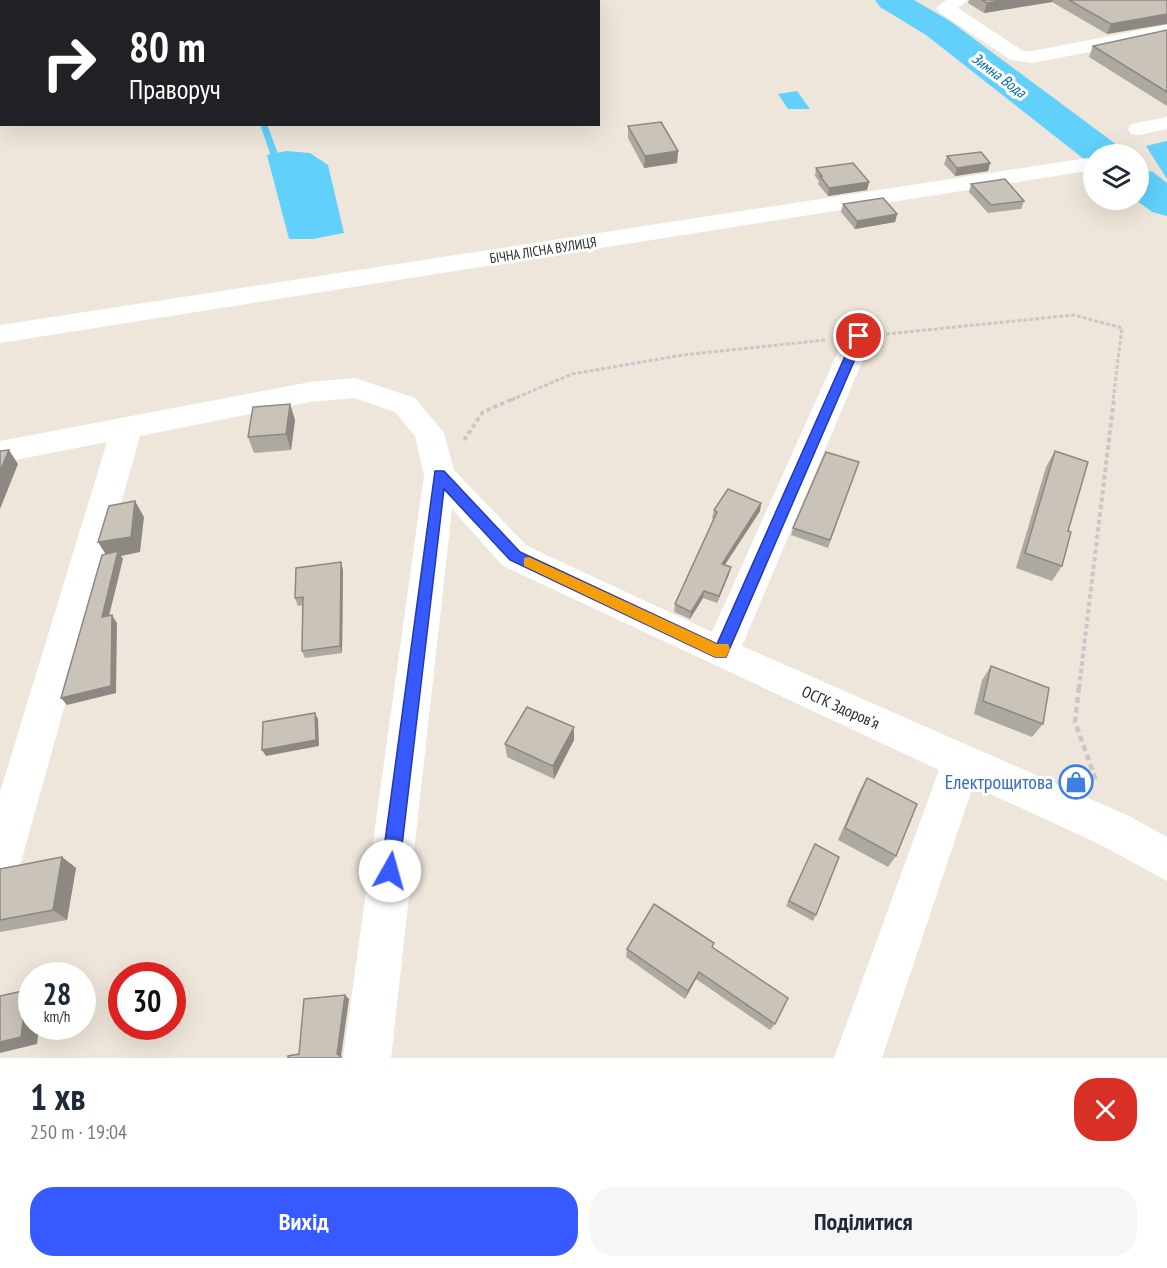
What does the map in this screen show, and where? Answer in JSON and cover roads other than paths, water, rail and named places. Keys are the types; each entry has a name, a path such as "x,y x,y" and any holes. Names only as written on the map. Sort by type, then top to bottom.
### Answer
{"street":[{"path":"959,0 945,8 1018,56 1032,57 1167,31"},
{"path":"1138,129 1167,123"},
{"name":"БІЧНА ЛІСНА ВУЛИЦЯ","path":"0,334 1083,165"},
{"path":"721,653 859,336"},
{"path":"0,452 310,392 355,388 405,405 429,433 440,475 367,1058"},
{"path":"0,862 127,427"},
{"name":"ОСГК Здоровʼя","path":"440,475 515,556 721,653 1114,830 1167,860"},
{"path":"858,1058 962,761"}],"water":[{"path":"797,91 810,109 788,109 778,94"},
{"path":"1167,141 1167,179 1149,151 1149,145"},
{"path":"286,151 310,153 328,165 344,233 313,239 289,239 267,155"}],"waterway":[{"name":"Зимна Вода","path":"891,0 938,28 1090,144"},
{"path":"264,126 278,165"},
{"name":"Зимна Вода","path":"1149,189 1167,203"}],"place":[{"name":"Електрощитова","path":"1076,782"}]}
